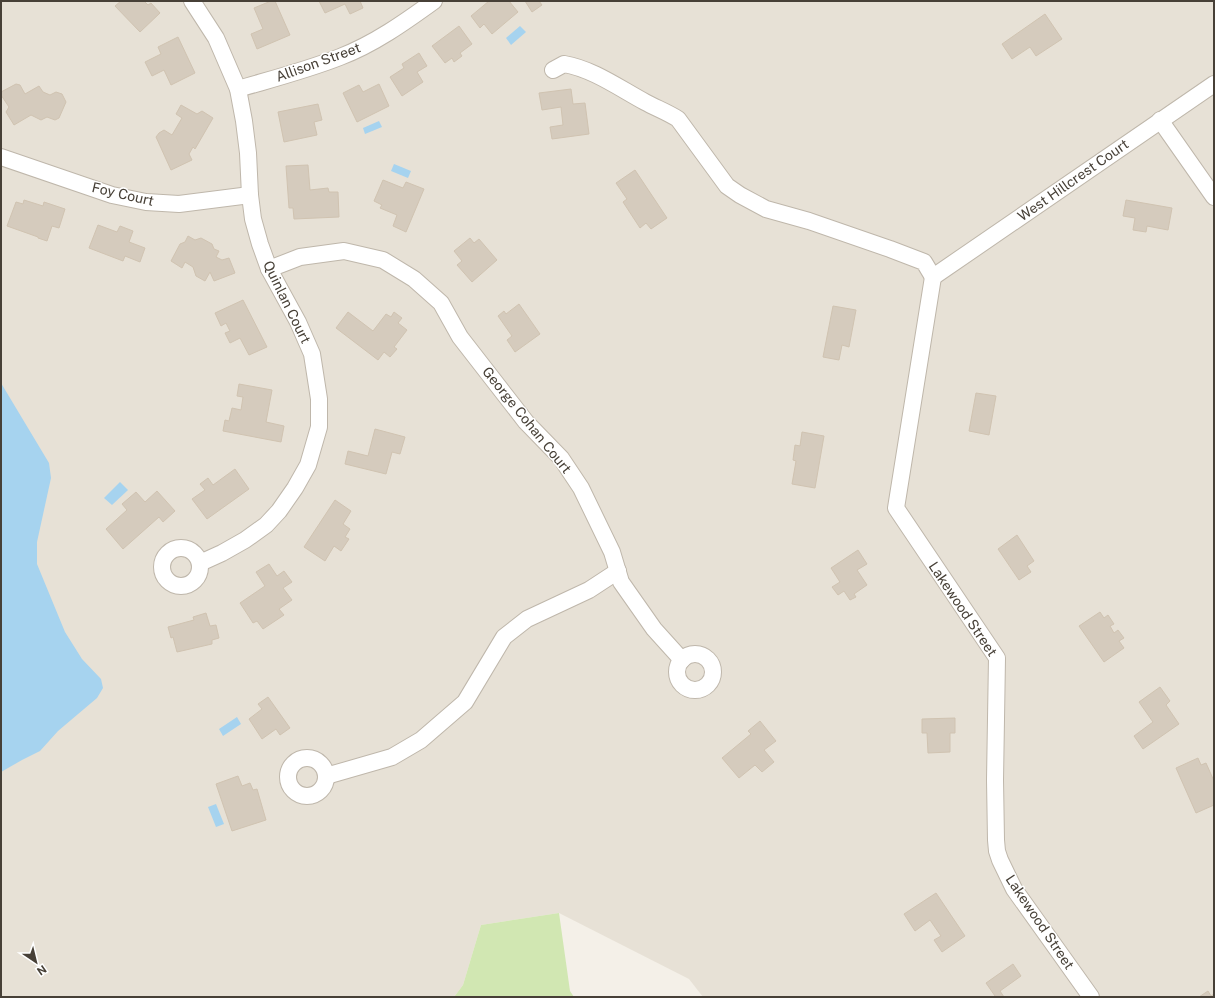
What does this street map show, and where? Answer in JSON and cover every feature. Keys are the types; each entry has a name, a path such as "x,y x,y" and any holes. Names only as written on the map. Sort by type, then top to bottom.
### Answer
{"street":[{"name":"Quinlan Court","path":"192,1 216,38 238,89 246,134 250,195 260,244 269,269 298,322 312,354 319,399 319,427 308,465 295,488 279,511 266,525 245,540 200,563"},
{"name":"Allison Street","path":"238,89 340,57 376,40 405,22 434,1"},
{"path":"553,70 564,64 576,66 672,115 678,119 727,186 766,209 809,221 924,262 933,277"},
{"name":"West Hillcrest Court","path":"933,277 1214,84"},
{"path":"1160,120 1214,197"},
{"name":"Foy Court","path":"1,157 112,194 146,202 178,204 250,195"},
{"name":"George Cohan Court","path":"269,269 300,257 344,251 383,260 414,279 441,303 460,337 526,422 561,458 581,488 612,552 621,582 654,629 682,660"},
{"name":"Lakewood Street","path":"933,277 896,508 997,658 996,840 998,855 1014,889 1091,997"},
{"path":"326,776 392,757 421,740 465,702 504,637 527,619 589,590 618,571"}],"shaded area":[{"path":"1,1 1214,1 1214,997 703,997 689,979 559,913 481,925 463,985 454,997 1,997"}],"green space":[{"path":"559,913 570,991 574,997 454,997 463,985 481,925"}],"water":[{"path":"520,26 526,32 511,45 506,38"},
{"path":"379,121 382,127 365,134 363,128"},
{"path":"394,164 411,171 408,178 391,171"},
{"path":"1,383 49,463 51,478 37,542 37,564 65,632 82,659 101,679 103,688 97,698 58,731 40,751 1,772"},
{"path":"120,482 128,490 112,505 104,498"},
{"path":"237,717 241,724 223,736 219,729"},
{"path":"216,804 224,824 216,827 208,807"}],"building":[{"path":"121,1 144,1 148,5 151,3 160,13 140,32 115,6"},
{"path":"271,1 275,1 290,35 257,49 251,34 263,29 254,8"},
{"path":"319,1 360,1 363,8 350,14 345,4 325,13"},
{"path":"489,1 509,1 518,12 492,34 484,24 480,28 471,16"},
{"path":"525,1 539,1 542,5 532,12"},
{"path":"1045,14 1062,39 1036,56 1030,47 1012,59 1002,44"},
{"path":"459,26 472,44 460,53 462,56 454,62 452,58 445,63 432,46"},
{"path":"178,37 195,73 171,85 164,70 152,76 145,62 161,54 158,47"},
{"path":"419,53 427,66 417,72 423,82 402,96 390,77 404,68 402,64"},
{"path":"16,84 20,85 25,94 39,86 43,92 50,95 56,92 62,94 66,102 59,118 55,120 47,117 41,120 31,115 14,125 6,112 9,107 1,95 1,92"},
{"path":"379,84 389,106 357,122 343,93 359,85 363,92"},
{"path":"571,89 573,104 585,103 589,134 552,139 550,127 563,125 561,107 542,110 539,93"},
{"path":"318,104 322,120 314,122 317,135 284,142 278,112"},
{"path":"181,105 197,114 202,111 213,118 195,149 193,147 189,154 192,160 171,170 156,137 164,130 172,135 182,118 176,114"},
{"path":"308,165 310,190 328,188 329,192 338,192 339,217 294,219 293,208 289,208 286,166"},
{"path":"635,170 667,218 651,229 646,223 640,228 623,202 627,199 616,183"},
{"path":"383,180 403,188 406,182 424,189 406,232 393,226 397,215 380,208 382,205 374,201"},
{"path":"24,200 43,206 44,202 65,209 59,228 52,226 47,241 7,226 16,202 23,204"},
{"path":"1126,200 1172,208 1168,230 1147,226 1146,232 1133,230 1135,218 1123,216"},
{"path":"98,225 117,232 120,226 133,231 129,242 145,248 140,262 125,256 123,261 89,248"},
{"path":"188,236 195,240 201,238 212,244 214,249 219,251 216,257 222,260 229,258 235,273 214,281 210,272 205,281 196,276 193,267 185,262 182,268 171,261 180,244 185,242"},
{"path":"470,238 474,243 479,239 497,260 472,282 457,265 462,261 454,251"},
{"path":"243,300 267,347 249,355 240,338 230,343 225,333 230,331 226,323 221,326 215,313"},
{"path":"519,304 540,334 515,352 507,340 512,336 498,316 504,311 506,314"},
{"path":"833,306 856,310 849,347 842,345 839,360 823,357"},
{"path":"348,312 373,331 386,314 391,317 394,312 402,318 398,323 407,330 394,347 397,349 390,357 384,352 378,360 336,328"},
{"path":"239,384 272,390 266,422 284,426 281,442 223,431 225,420 229,421 232,408 241,410 243,397 237,396"},
{"path":"976,393 996,396 989,435 969,431"},
{"path":"375,429 405,437 400,454 392,452 386,474 345,464 348,451 368,456"},
{"path":"802,432 824,436 815,488 792,484 796,461 793,460 795,445 800,446"},
{"path":"235,469 249,489 207,519 192,499 205,490 200,484 208,478 213,485"},
{"path":"157,491 175,511 163,522 159,517 123,549 106,529 127,510 122,504 136,492 145,502"},
{"path":"335,500 351,511 343,524 350,529 345,537 349,539 341,551 334,546 325,561 304,547"},
{"path":"1017,535 1034,561 1027,566 1031,572 1019,580 998,549"},
{"path":"858,550 867,564 857,570 867,585 854,594 856,597 850,600 844,591 838,595 832,587 840,582 831,568"},
{"path":"269,564 277,576 284,571 292,582 283,588 292,600 279,609 284,615 263,629 257,621 253,623 240,603 265,586 256,572"},
{"path":"1100,612 1104,618 1108,615 1114,624 1110,626 1114,633 1118,630 1124,638 1119,641 1124,648 1104,662 1079,626"},
{"path":"206,613 210,626 216,625 219,638 212,640 212,644 177,652 173,637 171,638 168,627 194,620 193,617"},
{"path":"1160,687 1170,701 1166,705 1179,724 1143,749 1134,736 1153,722 1139,702"},
{"path":"268,697 290,728 280,735 276,729 262,739 249,719 262,709 258,704"},
{"path":"955,718 955,733 950,733 950,752 928,753 927,733 922,733 922,719"},
{"path":"760,721 776,741 764,750 774,762 762,772 755,765 739,778 722,758 751,734 748,731"},
{"path":"1198,758 1201,765 1206,763 1214,781 1214,805 1196,813 1176,768"},
{"path":"238,776 242,786 250,783 253,790 257,789 266,820 232,831 216,784"},
{"path":"936,893 965,936 942,952 934,940 941,936 930,920 915,931 904,914"},
{"path":"1013,964 1021,976 1000,991 1004,997 994,997 995,996 986,983"},
{"path":"1208,991 1211,996 1214,994 1214,997 1199,997"}]}
